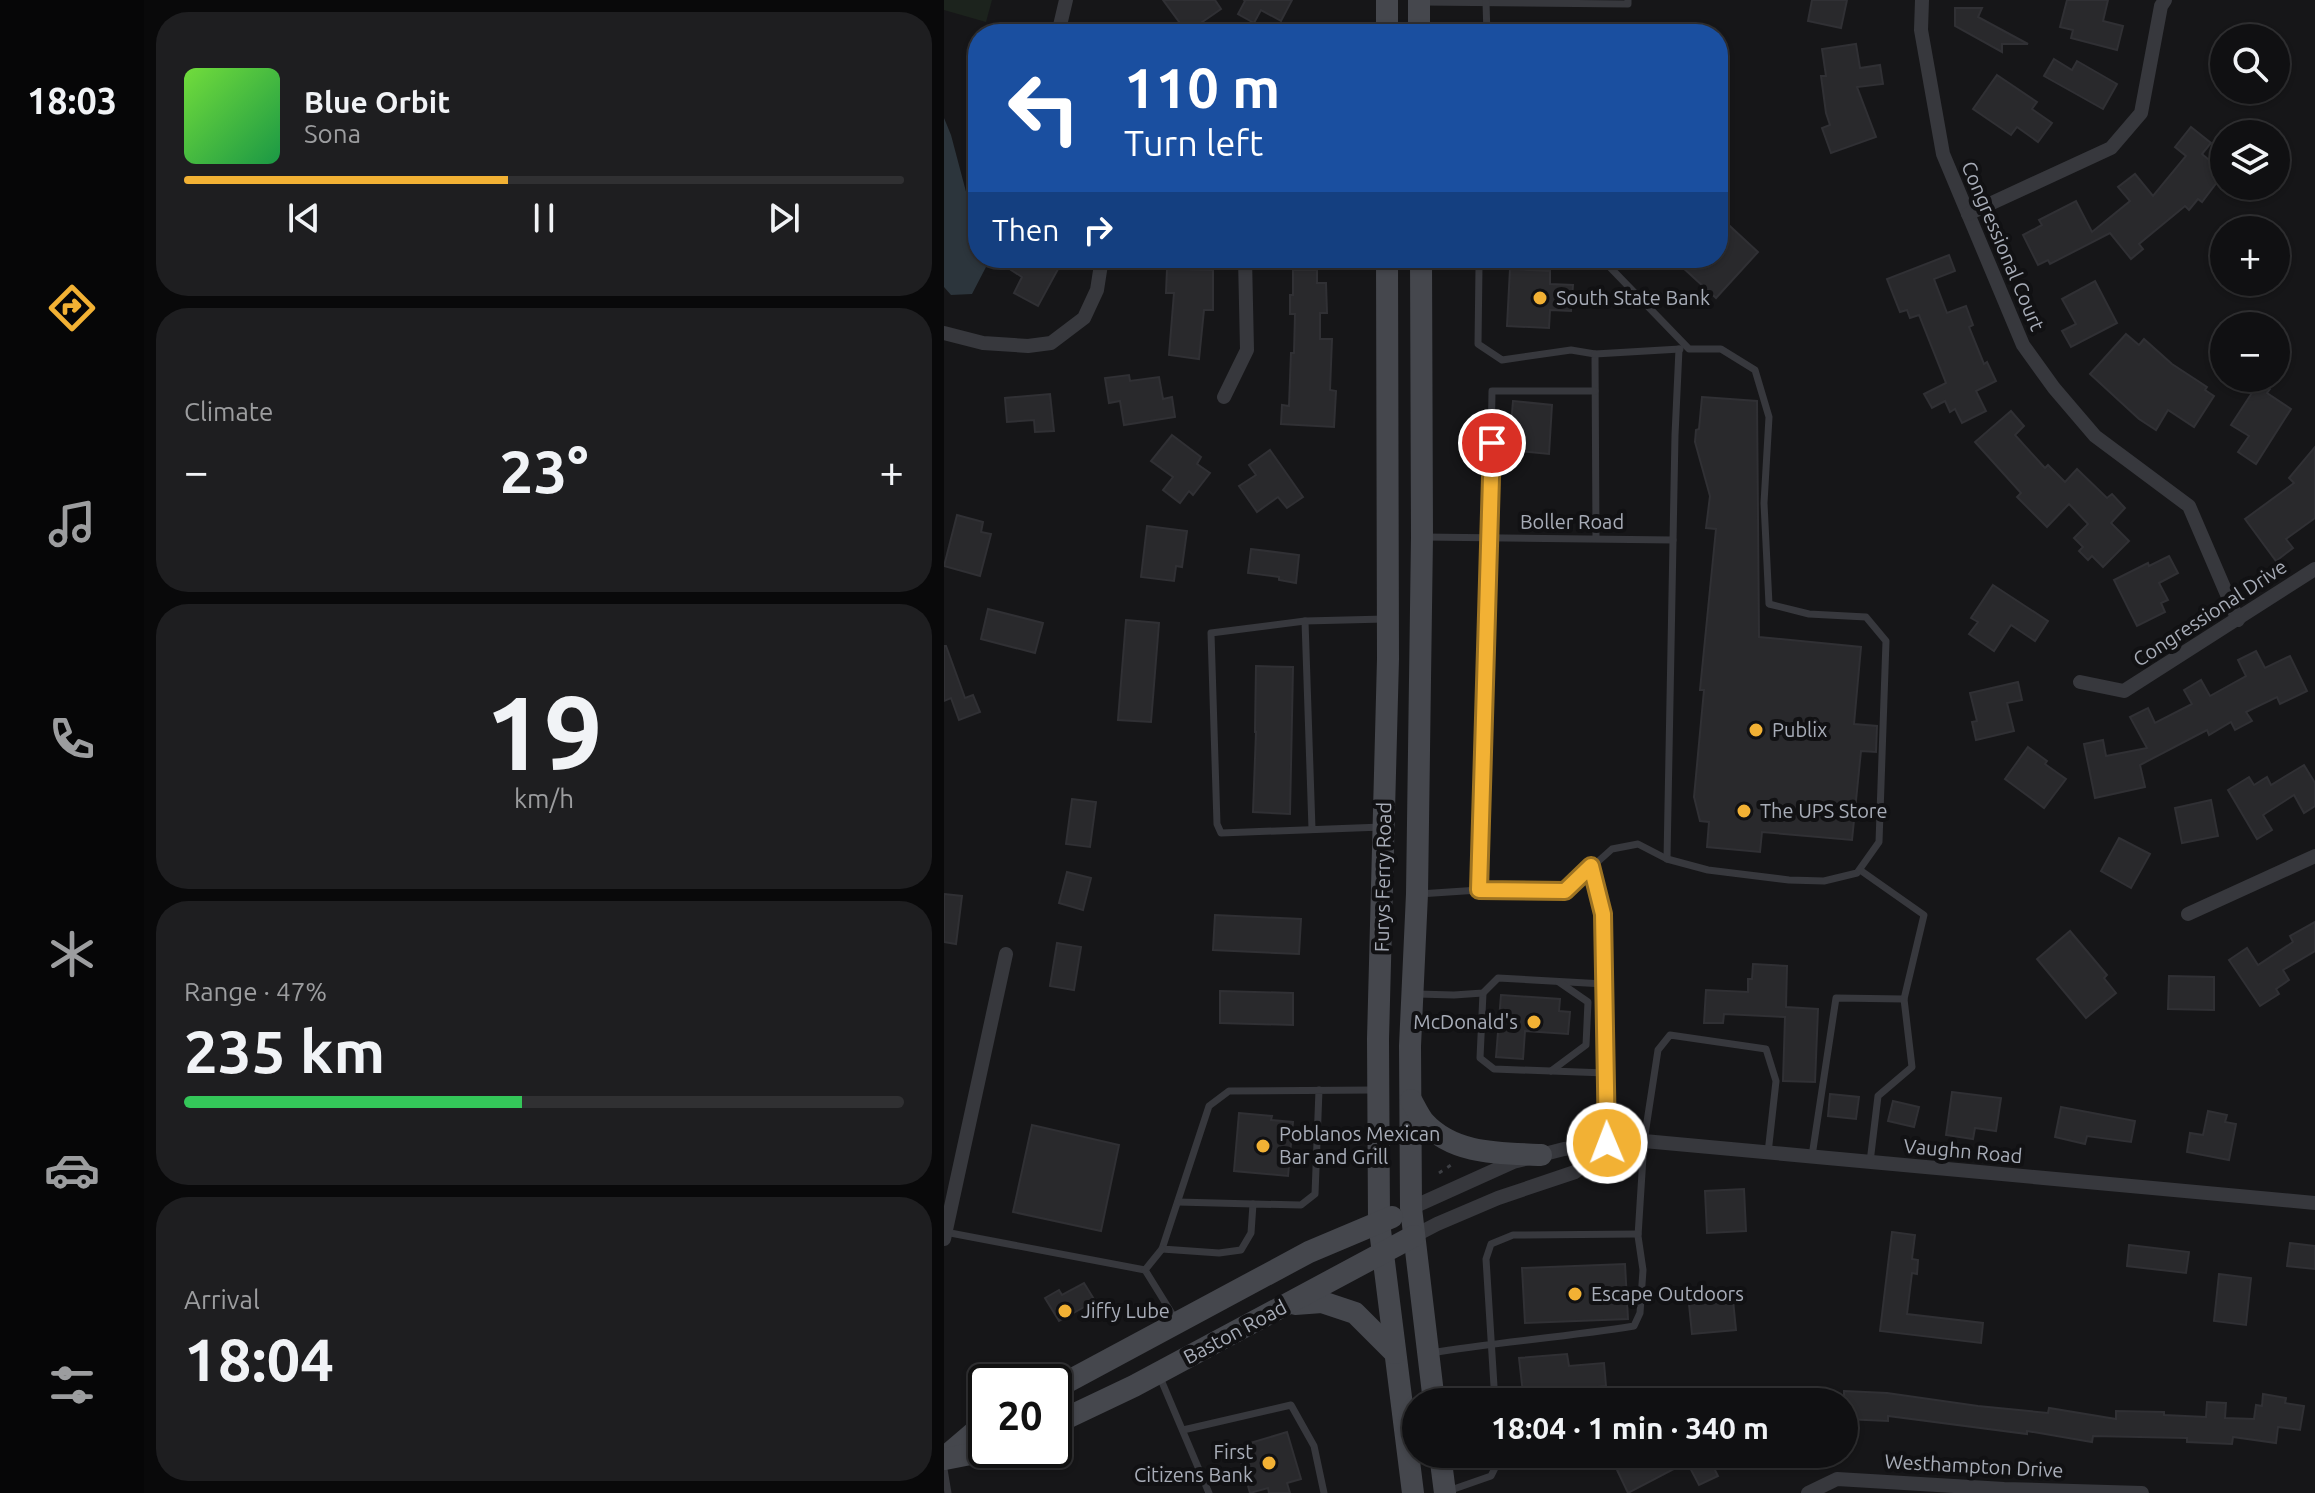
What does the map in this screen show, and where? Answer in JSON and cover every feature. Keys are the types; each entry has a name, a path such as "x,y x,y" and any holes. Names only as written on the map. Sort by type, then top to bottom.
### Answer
{"main road":[{"path":"1387,0 1387,24"},
{"path":"1419,1 1419,24"},
{"name":"Furys Ferry Road","path":"1387,268 1388,619 1378,1090 1379,1222 1413,1493"},
{"name":"Furys Ferry Road","path":"1421,268 1422,537 1411,1208 1432,1388"},
{"path":"1411,1100 1423,1121 1447,1141 1485,1153 1541,1155"},
{"name":"Baston Road","path":"1072,1379 1309,1252 1411,1208"},
{"name":"Baston Road","path":"1072,1415 1158,1373 1414,1236"},
{"path":"1285,1305 1322,1302 1355,1313 1395,1353"},
{"path":"944,1459 968,1438"},
{"path":"944,1459 968,1454"},
{"path":"1442,1468 1445,1493"}],"street":[{"path":"1060,24 1066,0"},
{"name":"Congressional Court","path":"1922,0 1921,30 1943,154 2023,345 2095,436 2189,506 2238,620"},
{"path":"1968,214 2111,148 2141,113 2161,6 2165,0"},
{"path":"944,333 983,343 1028,346 1051,343 1084,318 1097,290 1100,268"},
{"path":"1224,397 1247,350 1245,268"},
{"name":"Congressional Drive","path":"2080,682 2124,691 2315,569"},
{"path":"2188,914 2315,856"},
{"path":"945,1236 1006,954"},
{"name":"Vaughn Road","path":"1411,1208 1513,1162 1564,1149 1644,1141 2315,1203"},
{"path":"1414,1236 1498,1198 1575,1172 1607,1143"},
{"name":"Westhampton Drive","path":"1808,1493 1837,1479 2142,1493"}],"lane":[{"path":"1419,1 1628,2"},
{"path":"1486,3 1487,24"},
{"path":"1417,894 1479,890 1565,891 1612,849 1638,844 1667,859 1708,870 1824,881 1857,873 1879,842 1886,641 1866,617 1809,614 1769,604 1764,503 1769,417 1755,370 1721,349 1595,354 1571,350 1502,360 1478,344 1479,268"},
{"path":"1611,268 1689,349"},
{"path":"1667,859 1679,349"},
{"path":"1595,354 1596,538"},
{"path":"1479,890 1492,391 1595,391"},
{"name":"Boller Road","path":"1422,537 1673,540"},
{"path":"1384,827 1221,833 1217,824 1211,633 1305,621 1388,619"},
{"path":"1305,621 1312,829"},
{"path":"1591,866 1603,914 1607,1143"},
{"path":"1860,870 1924,915 1904,999 1912,1067 1878,1096 1870,1162"},
{"path":"1413,994 1483,993 1498,978 1604,984"},
{"path":"1551,1071 1586,1045 1588,1002 1558,981"},
{"path":"1483,993 1480,1058 1494,1069 1606,1073"},
{"path":"1812,1157 1836,998 1904,999"},
{"path":"1428,1354 1634,1326 1640,1313 1643,1270 1638,1234 1644,1141 1658,1050 1670,1035 1766,1049 1776,1081 1768,1153"},
{"path":"1178,1202 1301,1205 1315,1194 1319,1090"},
{"path":"1145,1270 1162,1249 1209,1106 1229,1091 1378,1090"},
{"path":"1162,1249 1219,1253 1241,1250 1251,1233 1253,1204"},
{"path":"1494,1388 1486,1259 1491,1244 1513,1235 1638,1234"},
{"path":"945,1236 1145,1270 1177,1322"},
{"path":"1158,1373 1209,1493"},
{"path":"1183,1430 1291,1405 1314,1446 1323,1493"},
{"path":"1445,1493 1491,1476 1495,1468"},
{"path":"944,1469 948,1493"}],"path":[{"path":"1439,1173 1459,1158"}],"shaded area":[{"path":"944,0 992,0 986,22 944,10"},
{"path":"944,118 968,199 968,268 985,268 972,294 951,295 944,287"}],"building":[{"path":"1163,0 1215,0 1221,9 1199,24 1181,24"},
{"path":"1244,0 1292,0 1281,21 1261,10 1254,23 1238,14"},
{"path":"1812,0 1847,0 1841,28 1808,21"},
{"path":"2067,0 2108,0 2103,21 2123,26 2117,50 2071,38 2073,30 2060,27"},
{"path":"1955,8 1982,8 1978,17 2028,44 2002,44 2002,52 1955,26"},
{"path":"1856,44 1860,68 1880,65 1883,84 1857,87 1876,137 1831,153 1822,128 1830,125 1821,76 1826,76 1822,49"},
{"path":"2054,59 2072,70 2077,61 2117,84 2103,109 2044,76"},
{"path":"1997,75 2037,102 2032,109 2052,123 2038,142 2017,127 2011,135 1973,109"},
{"path":"2191,127 2210,142 2202,154 2210,161 2210,191 2202,202 2198,199 2189,210 2185,206 2139,244 2143,249 2131,259 2110,233 2050,264 2048,260 2038,265 2023,235 2042,225 2039,220 2076,201 2092,232 2130,201 2118,187 2135,174 2153,196 2186,156 2175,147"},
{"path":"1728,224 1758,252 1716,298 1683,268 1728,268"},
{"path":"1949,255 1955,271 1934,279 1947,313 1966,306 1973,325 1969,327 1984,364 1987,362 1996,381 1976,391 1986,411 1962,423 1955,409 1950,412 1945,401 1932,408 1924,394 1946,383 1919,315 1910,318 1907,310 1900,312 1887,279"},
{"path":"1059,268 1038,306 1014,293 1022,277 1011,270"},
{"path":"1167,269 1213,270 1213,310 1204,310 1199,359 1169,355 1174,293 1166,293"},
{"name":"South State Bank","path":"1510,269 1550,271 1550,284 1573,285 1571,311 1550,310 1549,328 1507,326"},
{"path":"1293,270 1317,270 1317,283 1326,283 1327,313 1320,313 1320,339 1332,339 1330,390 1336,391 1334,427 1281,424 1282,405 1289,406 1291,353 1294,353 1295,314 1290,314"},
{"path":"2095,281 2117,323 2071,347 2062,331 2076,324 2062,299"},
{"path":"2126,334 2139,345 2144,339 2172,364 2207,387 2205,390 2214,396 2194,427 2168,410 2156,430 2139,419 2090,374"},
{"path":"1129,375 1130,381 1159,377 1163,399 1172,397 1175,417 1124,425 1120,401 1109,403 1105,378"},
{"path":"2252,392 2268,392 2291,409 2256,464 2238,452 2249,436 2231,425"},
{"path":"1050,394 1054,431 1035,432 1034,420 1007,422 1005,398"},
{"path":"1702,397 1757,401 1759,637 1861,647 1854,724 1877,726 1876,752 1861,751 1852,840 1762,832 1760,852 1707,847 1709,822 1700,821 1694,797 1704,690 1700,690 1716,529 1706,528 1710,496 1695,442"},
{"path":"1513,401 1552,405 1549,454 1509,450"},
{"path":"2011,411 2024,426 2015,435 2045,468 2048,465 2065,482 2077,469 2107,498 2112,494 2125,508 2111,523 2129,541 2103,567 2092,556 2088,560 2079,551 2083,547 2074,538 2088,524 2069,504 2047,527 2017,497 2021,493 1975,442"},
{"path":"1172,435 1201,457 1197,464 1210,473 1193,495 1189,491 1180,503 1163,490 1173,477 1151,461"},
{"path":"2315,447 2315,518 2286,539 2293,548 2276,561 2245,519 2294,483 2289,478"},
{"path":"1270,450 1303,497 1287,508 1278,497 1257,512 1239,486 1256,475 1249,465"},
{"path":"957,515 983,522 981,532 991,534 980,576 944,566"},
{"path":"1147,526 1187,531 1182,567 1176,566 1174,581 1141,577"},
{"path":"1251,549 1299,555 1296,583 1279,580 1279,577 1248,573"},
{"path":"2169,556 2178,573 2159,583 2168,600 2161,603 2165,612 2137,626 2114,580"},
{"path":"1993,585 2048,621 2035,641 2011,625 1994,651 1969,634 1978,622 1971,618"},
{"path":"988,609 1043,623 1035,653 981,639"},
{"path":"1126,620 1159,623 1151,722 1118,720"},
{"path":"944,646 965,698 973,695 980,712 959,720 951,698 944,701"},
{"path":"2256,651 2265,668 2290,656 2307,691 2280,704 2277,697 2246,712 2252,721 2235,730 2231,722 2209,735 2207,730 2140,765 2145,787 2095,798 2084,744 2103,740 2106,756 2147,748 2130,717 2148,708 2155,723 2192,704 2184,690 2201,680 2210,696 2246,676 2238,660"},
{"path":"1256,666 1293,667 1290,814 1253,812"},
{"path":"2018,682 2022,700 2007,703 2014,731 1976,740 1972,722 1977,721 1970,693"},
{"path":"2028,747 2066,779 2044,808 2005,779"},
{"path":"2304,765 2315,783 2315,806 2304,813 2294,795 2263,815 2272,830 2257,839 2228,790 2249,777 2254,785 2267,777 2271,785"},
{"path":"1072,799 1096,802 1090,847 1066,844"},
{"path":"2211,800 2218,836 2182,843 2175,808"},
{"path":"2119,838 2150,854 2131,888 2101,871"},
{"path":"1067,872 1091,878 1083,910 1059,903"},
{"path":"944,894 962,896 956,944 944,942"},
{"path":"1215,915 1301,919 1299,954 1213,950"},
{"path":"2315,922 2315,951 2283,970 2289,980 2276,989 2279,994 2260,1006 2229,960 2247,948 2258,965 2293,942 2290,936"},
{"path":"2070,931 2107,975 2104,978 2116,993 2086,1018 2037,959"},
{"path":"1057,943 1081,947 1074,990 1050,986"},
{"path":"1753,964 1787,966 1786,1007 1818,1009 1815,1082 1783,1081 1785,1017 1724,1014 1723,1023 1704,1023 1706,990 1748,992"},
{"path":"2169,976 2214,977 2214,1010 2168,1009"},
{"path":"1220,991 1293,993 1293,1025 1220,1023"},
{"name":"McDonald's","path":"1501,995 1560,999 1559,1011 1570,1012 1568,1034 1525,1031 1523,1059 1496,1057"},
{"path":"1952,1092 2001,1098 1996,1131 1975,1128 1973,1139 1946,1135"},
{"path":"1830,1094 1859,1097 1856,1119 1828,1116"},
{"path":"1893,1101 1919,1107 1914,1127 1888,1121"},
{"path":"2061,1107 2135,1121 2131,1142 2087,1136 2085,1144 2055,1137"},
{"path":"2208,1111 2227,1115 2225,1122 2236,1124 2229,1160 2187,1152 2190,1133 2203,1135"},
{"name":"Poblanos Mexican Bar and Grill","path":"1239,1113 1272,1116 1271,1120 1293,1122 1288,1176 1234,1171"},
{"path":"1032,1125 1119,1145 1101,1231 1013,1212"},
{"path":"1744,1189 1746,1231 1707,1233 1705,1191"},
{"path":"1892,1232 1915,1235 1912,1259 1918,1260 1917,1274 1912,1273 1907,1314 1983,1323 1981,1343 1880,1331"},
{"path":"2290,1243 2315,1246 2315,1269 2287,1266"},
{"path":"2129,1245 2189,1252 2186,1273 2127,1266"},
{"name":"Escape Outdoors","path":"1625,1264 1628,1319 1525,1323 1522,1268"},
{"path":"2219,1274 2251,1278 2246,1325 2214,1321"},
{"name":"Jiffy Lube","path":"1084,1283 1095,1301 1059,1321 1045,1298 1059,1290 1062,1295"},
{"path":"1732,1290 1736,1330 1692,1334 1688,1294"},
{"path":"1567,1354 1569,1366 1604,1363 1606,1386 1522,1388 1519,1358"},
{"path":"1858,1392 2048,1413 2049,1408 2116,1419 2116,1411 2206,1417 2207,1402 2226,1403 2225,1418 2254,1419 2256,1405 2262,1406 2263,1394 2286,1398 2285,1403 2304,1406 2300,1430 2278,1427 2276,1443 2233,1437 2232,1444 2187,1442 2187,1438 2093,1436 2092,1442 2027,1431 2027,1434 1888,1416 1888,1421 1858,1420"},
{"name":"First Citizens Bank","path":"1287,1432 1301,1479 1287,1483 1290,1493 1269,1493 1268,1488 1250,1493 1237,1447"},
{"path":"1621,1468 1676,1468 1628,1493 1617,1470"},
{"path":"1690,1468 1714,1468 1718,1476 1699,1485"}],"place":[{"name":"South State Bank","path":"1540,298"},
{"name":"Publix","path":"1756,730"},
{"name":"The UPS Store","path":"1744,811"},
{"name":"McDonald's","path":"1534,1022"},
{"name":"Poblanos Mexican Bar and Grill","path":"1263,1146"},
{"name":"Escape Outdoors","path":"1575,1294"},
{"name":"Jiffy Lube","path":"1065,1311"},
{"name":"First Citizens Bank","path":"1269,1463"}],"route":[{"path":"1492,443 1479,890 1565,891 1591,866 1603,914 1607,1143"}]}
